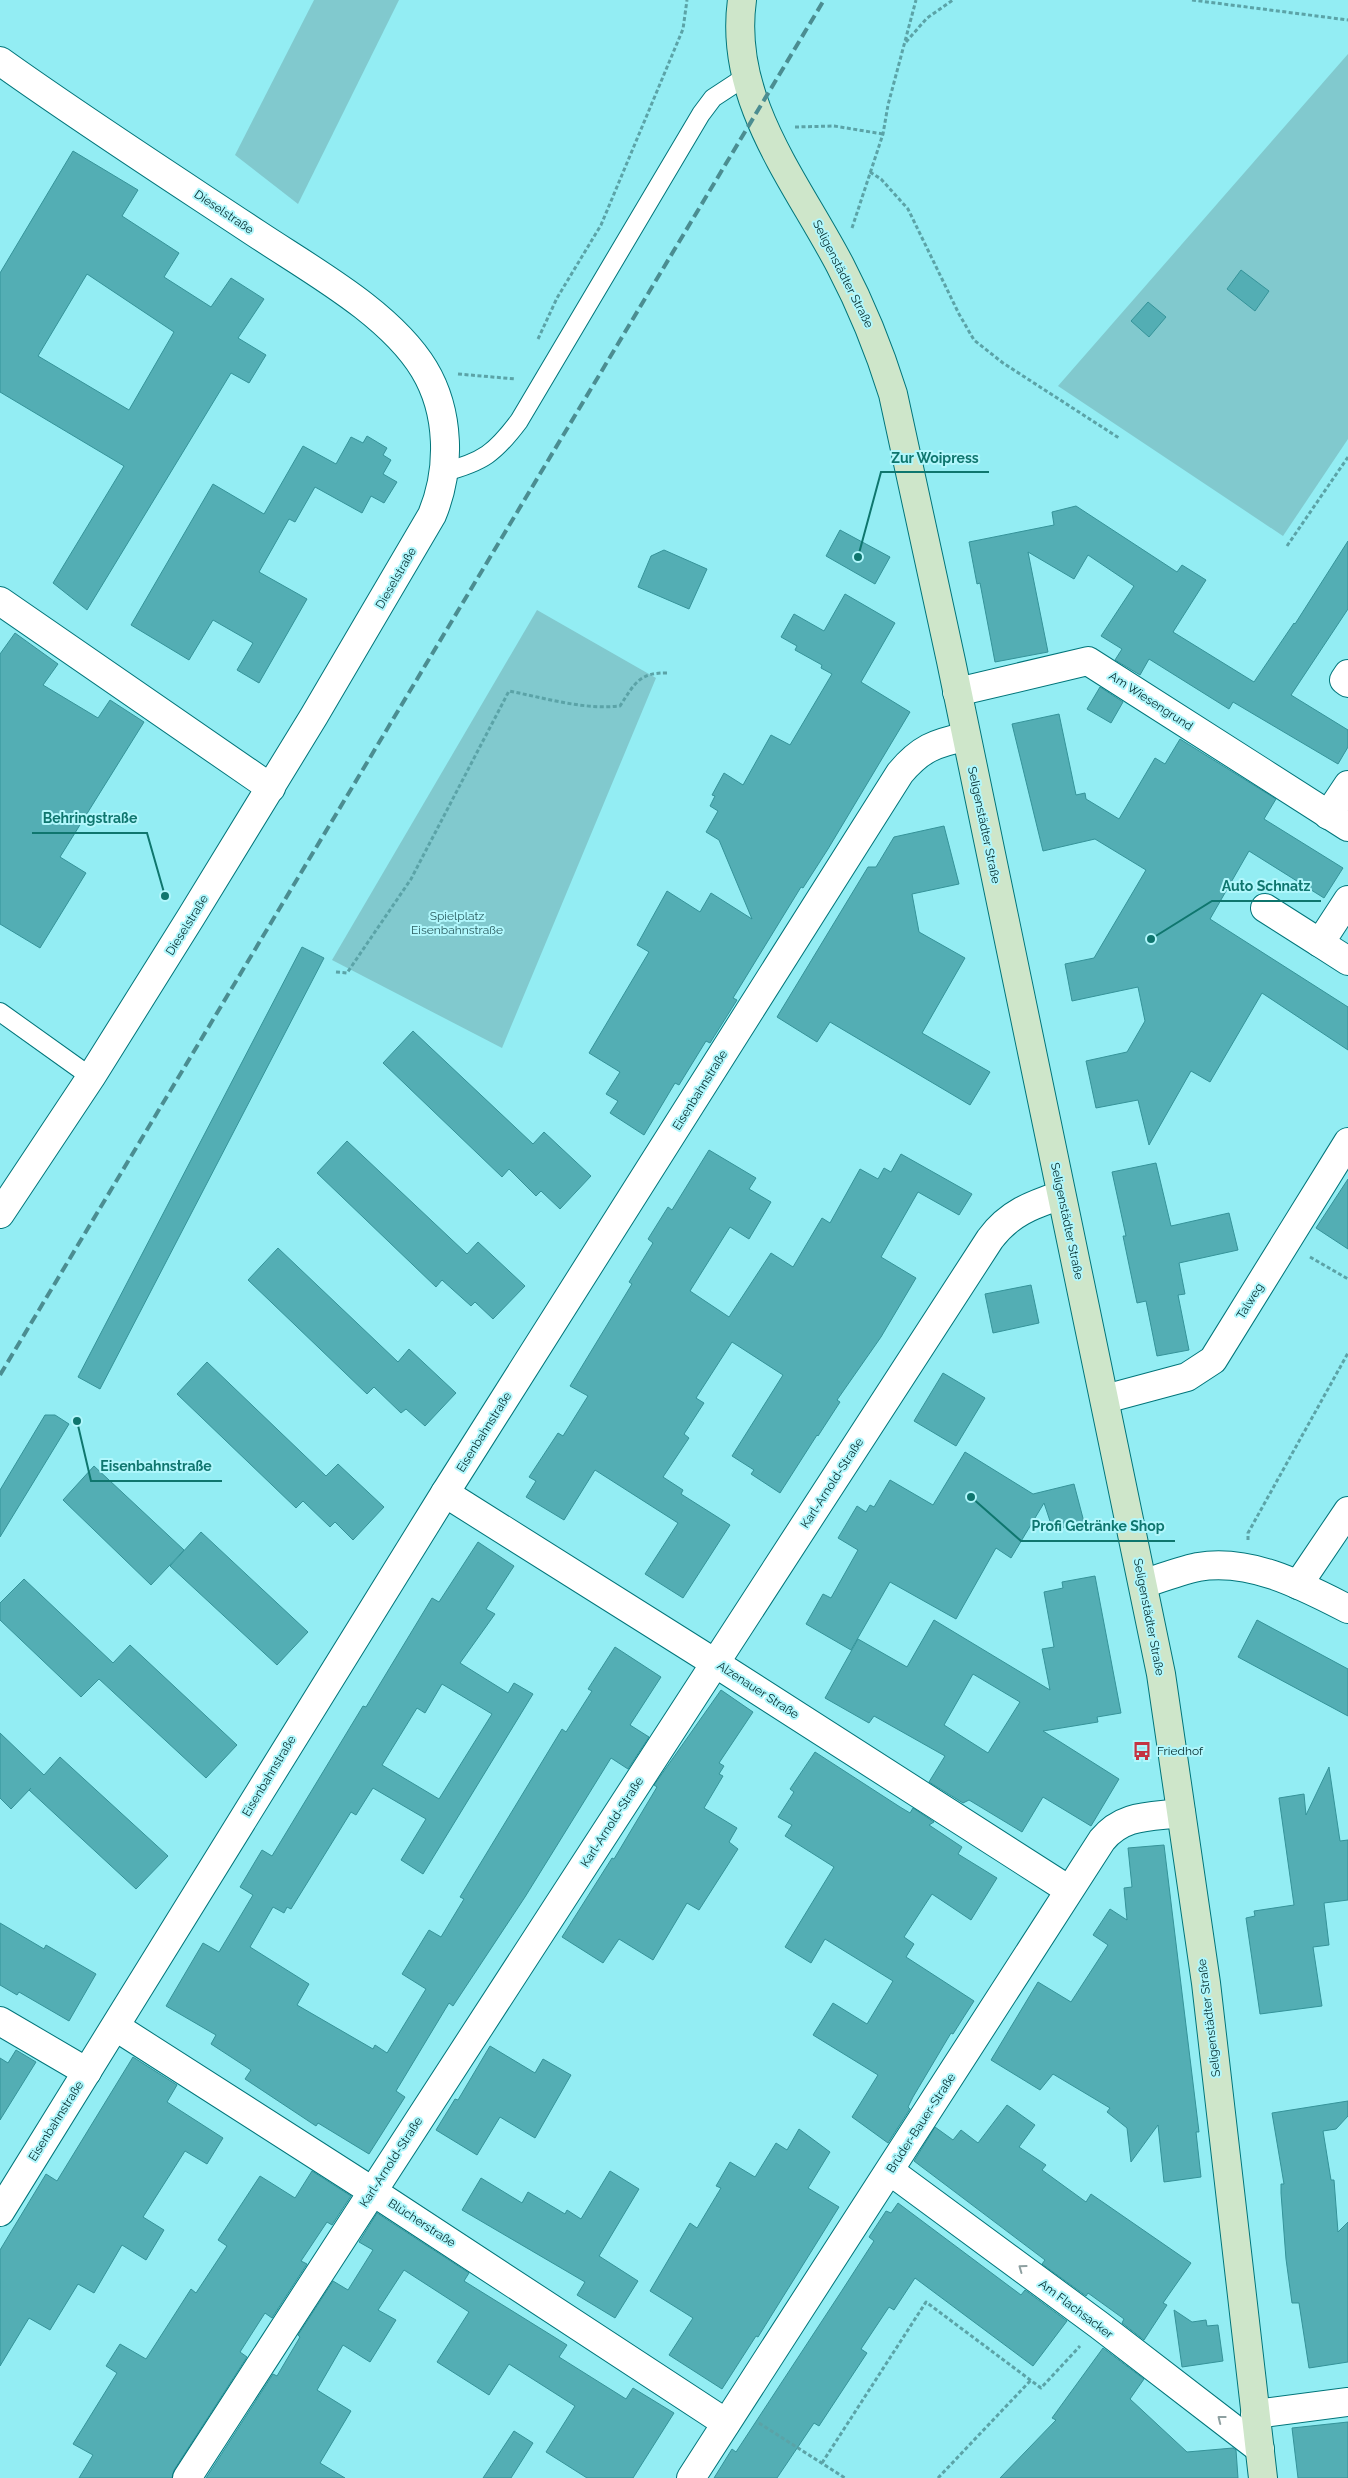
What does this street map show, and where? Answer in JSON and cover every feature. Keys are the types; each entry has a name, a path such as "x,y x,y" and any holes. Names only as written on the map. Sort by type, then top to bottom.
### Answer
{"main road":[{"name":"Seligenstädter Straße","path":"742,0 739,20 740,48 745,77 752,100 772,142 839,264 873,334 892,394 957,692 1161,1674 1206,1982 1263,2478"}],"street":[{"name":"Dieselstraße","path":"0,61 370,311 392,330 424,369 435,392 443,424 444,472 438,500 425,528 271,788 91,1077 0,1214"},
{"path":"0,601 271,788"},
{"name":"Am Wiesengrund","path":"957,692 1088,661 1338,821 1348,785"},
{"path":"1348,674 1344,680 1348,683"},
{"name":"Eisenbahnstraße","path":"0,2212 445,1493 900,773 923,751 939,742 965,737"},
{"path":"1320,943 1348,900"},
{"path":"1265,908 1348,961"},
{"name":"Talweg","path":"1105,1399 1188,1376 1213,1360 1348,1142"},
{"name":"Karl-Arnold-Straße","path":"186,2478 999,1226 1011,1216 1030,1206 1061,1195"},
{"name":"Alzenauer Straße","path":"445,1493 715,1663 1069,1890"},
{"path":"1298,1585 1348,1511"},
{"path":"1143,1584 1179,1571 1200,1567 1244,1568 1298,1585 1348,1610"},
{"name":"Brüder-Bauer-Straße","path":"691,2478 1069,1890 1111,1828 1132,1819 1181,1813"},
{"path":"0,2021 87,2072"},
{"name":"Blücherstraße","path":"116,2027 372,2191 731,2415"},
{"name":"Am Flachsacker","path":"890,2171 1099,2325 1260,2449"},
{"path":"1255,2414 1348,2402"}],"lane":[{"path":"444,472 472,465 493,452 519,421 701,114 713,98 745,77"},
{"path":"0,1012 91,1077"}],"path":[{"path":"536,343 557,298 601,225 683,29 687,0"},
{"path":"839,264 862,201 883,134 888,104 916,0"},
{"path":"905,42 927,18 953,0"},
{"path":"1192,0 1348,20"},
{"path":"785,128 834,126 883,134"},
{"path":"870,172 881,179 908,209 959,314 974,340 1003,363 1120,438"},
{"path":"424,369 495,379 519,379 516,403 519,421"},
{"path":"1287,546 1348,457"},
{"path":"336,972 348,972 411,879 509,691 562,702 606,708 620,706 636,680 653,672 669,673"},
{"path":"1286,1243 1348,1279"},
{"path":"1244,1568 1248,1533 1348,1353"},
{"path":"822,2463 926,2302 1041,2388 1099,2325"},
{"path":"938,2478 1031,2380"},
{"path":"731,2415 822,2463 845,2478"}],"green space":[{"path":"314,0 399,0 298,204 235,155"},
{"path":"1348,54 1348,439 1283,536 1058,386"},
{"name":"Spielplatz Eisenbahnstraße","path":"537,610 656,678 502,1048 332,960"}],"building":[{"path":"73,151 138,190 122,216 179,253 164,277 211,307 231,278 264,299 238,338 266,355 249,383 231,373 87,610 53,583 124,466 0,392 0,273","holes":["87,274 174,332 129,410 38,356"]},
{"path":"1241,270 1269,291 1255,311 1227,289"},
{"path":"1148,302 1166,317 1149,337 1131,321"},
{"path":"367,436 387,448 383,455 391,460 383,474 397,482 384,503 371,496 362,513 315,487 295,522 289,519 259,572 307,599 259,683 237,670 253,643 213,620 189,660 131,625 213,484 264,514 303,446 336,464 351,437 363,443"},
{"path":"1076,506 1177,572 1182,565 1206,580 1173,632 1254,682 1295,624 1348,541 1348,609 1291,695 1348,730 1348,747 1338,764 1233,702 1229,709 1149,659 1140,675 1115,660 1122,649 1101,636 1134,586 1088,555 1074,579 1028,552 1048,652 995,662 980,583 977,584 969,542 1054,525 1052,512"},
{"path":"840,530 890,557 875,584 826,556"},
{"path":"664,550 707,569 689,609 638,587 651,556"},
{"path":"845,594 895,623 861,682 910,712 828,849 803,888 801,887 733,998 737,1000 710,1043 706,1041 679,1085 675,1083 644,1135 610,1113 618,1101 606,1094 620,1072 589,1053 649,952 637,945 667,891 700,912 711,893 752,919 719,840 706,832 718,811 710,806 715,796 712,795 724,773 743,785 771,735 790,745 832,674 821,668 822,665 795,650 797,646 781,637 794,614 824,631"},
{"path":"15,633 58,664 43,685 98,718 110,700 144,722 60,857 86,873 40,948 0,924 0,654"},
{"path":"1100,687 1123,702 1111,723 1087,709"},
{"path":"1059,714 1076,795 1085,793 1086,799 1119,819 1155,758 1165,764 1180,739 1276,799 1264,819 1343,868 1324,898 1249,851 1210,919 1348,1007 1348,1050 1262,993 1210,1082 1191,1071 1149,1145 1138,1100 1096,1108 1086,1061 1127,1052 1145,1021 1138,987 1072,1001 1065,964 1094,958 1146,870 1095,839 1043,851 1012,724"},
{"path":"944,826 959,884 912,894 919,932 965,958 922,1033 990,1072 970,1105 830,1022 817,1042 777,1017 868,867 876,867 894,837"},
{"path":"302,947 324,958 100,1389 78,1377"},
{"path":"413,1031 533,1144 544,1132 591,1176 560,1209 541,1191 536,1196 509,1169 502,1177 383,1063"},
{"path":"347,1141 467,1254 478,1242 525,1286 493,1319 475,1302 471,1306 442,1280 436,1287 317,1173"},
{"path":"709,1150 756,1178 749,1189 771,1202 749,1239 730,1227 690,1291 729,1317 771,1253 793,1267 822,1218 830,1223 860,1169 878,1179 884,1168 891,1172 901,1154 972,1194 959,1215 918,1192 881,1257 916,1278 881,1337 837,1400 840,1402 780,1493 751,1474 754,1470 732,1456 783,1375 732,1342 696,1398 704,1403 684,1434 689,1438 663,1477 683,1490 681,1494 730,1525 683,1598 645,1574 678,1523 595,1470 564,1520 526,1497 536,1481 529,1477 558,1433 563,1436 588,1396 570,1386 632,1284 629,1282 653,1243 648,1239 668,1207 672,1210"},
{"path":"1156,1163 1171,1226 1229,1213 1238,1250 1179,1263 1185,1294 1178,1295 1189,1350 1157,1356 1146,1301 1137,1303 1123,1236 1126,1236 1112,1172"},
{"path":"1348,1179 1348,1249 1316,1228"},
{"path":"278,1248 398,1362 409,1349 456,1393 425,1426 406,1409 401,1413 374,1387 367,1394 248,1280"},
{"path":"1031,1285 1039,1323 993,1333 985,1294"},
{"path":"207,1362 326,1476 338,1464 384,1507 353,1540 335,1522 330,1527 303,1501 296,1508 177,1394"},
{"path":"943,1373 985,1398 956,1446 914,1421"},
{"path":"45,1415 55,1415 69,1424 0,1537 0,1490"},
{"path":"965,1452 1033,1494 1074,1484 1084,1522 1053,1530 1044,1503 1011,1558 996,1548 956,1619 890,1582 851,1650 806,1624 823,1594 831,1598 858,1550 838,1538 857,1506 866,1512 870,1505 874,1507 890,1480 933,1505"},
{"path":"94,1466 184,1550 151,1585 63,1500"},
{"path":"201,1532 308,1632 277,1665 170,1566"},
{"path":"478,1542 514,1566 486,1609 495,1614 460,1663 508,1693 514,1683 533,1694 423,1874 401,1860 426,1819 373,1788 356,1815 351,1812 291,1909 287,1907 284,1913 273,1907 250,1947 309,1984 297,2005 373,2049 375,2045 387,2053 426,1989 402,1974 429,1930 441,1937 464,1899 460,1897 562,1729 566,1732 592,1691 588,1689 615,1647 661,1677 630,1725 649,1737 628,1769 611,1758 525,1897 453,2006 449,2003 396,2091 405,2097 369,2154 318,2123 316,2126 245,2079 251,2070 211,2044 216,2035 166,2006 203,1943 219,1952 253,1895 240,1887 262,1850 272,1856 363,1706 366,1707 432,1598 439,1602","holes":["442,1684 492,1714 439,1799 382,1765 417,1708 425,1713"]},
{"path":"1095,1576 1121,1713 1097,1717 1098,1722 1043,1731 1119,1779 1091,1826 1043,1797 1022,1832 969,1800 963,1803 929,1782 945,1756 874,1716 869,1723 825,1698 858,1639 907,1667 934,1620 1050,1690 1042,1649 1054,1647 1044,1592 1063,1588 1062,1582","holes":["973,1674 1020,1702 988,1753 944,1725"]},
{"path":"24,1579 113,1663 130,1645 237,1745 206,1778 99,1679 81,1697 0,1620 0,1603"},
{"path":"1257,1620 1348,1669 1348,1716 1238,1657"},
{"path":"721,1690 753,1712 719,1763 724,1766 719,1774 723,1776 704,1808 737,1828 729,1842 738,1849 699,1910 687,1903 653,1960 619,1939 603,1963 562,1937 612,1858 614,1859 657,1787 654,1785"},
{"path":"0,1733 44,1775 60,1757 168,1856 136,1889 29,1790 11,1809 0,1798"},
{"path":"815,1752 910,1813 913,1808 934,1822 929,1825 962,1847 958,1854 997,1878 971,1920 932,1894 904,1937 914,1944 906,1957 974,2001 953,2034 951,2033 913,2097 908,2107 910,2109 888,2143 852,2117 878,2075 813,2035 833,2003 867,2024 893,1981 825,1939 811,1963 785,1947 834,1867 785,1836 792,1825 778,1817 794,1792 790,1789"},
{"path":"1329,1767 1340,1841 1348,1840 1348,1900 1324,1903 1329,1945 1313,1947 1322,2006 1260,2014 1246,1918 1255,1916 1254,1911 1294,1905 1279,1798 1304,1794 1306,1815"},
{"path":"1164,1845 1199,2132 1196,2132 1201,2177 1164,2182 1158,2125 1131,2162 1127,2128 1107,2112 1110,2108 1053,2074 1040,2090 991,2060 1038,1982 1071,2002 1108,1945 1093,1935 1110,1909 1127,1920 1124,1888 1132,1887 1128,1848"},
{"path":"0,1923 44,1949 46,1945 96,1974 69,2021 19,1992 17,1995 0,1985"},
{"path":"490,2046 535,2073 543,2059 571,2075 535,2138 500,2117 477,2155 436,2130 455,2099 458,2100"},
{"path":"16,2050 36,2062 0,2120 0,2058 8,2063"},
{"path":"133,2057 177,2085 167,2102 223,2138 207,2164 185,2151 143,2217 164,2230 146,2260 122,2245 94,2293 78,2284 50,2330 29,2318 0,2366 0,2250 46,2174 57,2181"},
{"path":"1348,2101 1348,2116 1336,2129 1323,2131 1331,2180 1334,2180 1338,2232 1348,2222 1348,2362 1309,2368 1299,2303 1292,2303 1286,2259 1281,2193 1281,2184 1284,2184 1272,2113"},
{"path":"1007,2105 1035,2125 1019,2147 1046,2165 1042,2170 1086,2202 1091,2194 1191,2263 1163,2303 1167,2305 1144,2340 1122,2323 1124,2319 1088,2293 1086,2296 1042,2264 1045,2260 914,2161 935,2127 953,2140 961,2130 978,2143"},
{"path":"799,2129 830,2152 808,2188 839,2207 758,2337 756,2336 722,2389 669,2355 693,2318 650,2291 690,2223 697,2228 721,2188 716,2186 730,2162 755,2177 776,2143 787,2150"},
{"path":"312,2171 351,2196 332,2225 327,2222 301,2261 307,2264 272,2318 265,2313 240,2352 247,2357 174,2470 172,2478 79,2478 93,2455 73,2444 117,2373 106,2366 120,2344 146,2359 191,2289 196,2293 227,2246 218,2240 260,2176 295,2198"},
{"path":"610,2171 639,2189 599,2256 638,2281 615,2318 577,2295 585,2282 462,2210 481,2178 522,2203 528,2192 565,2214 567,2210 581,2219"},
{"path":"898,2203 1021,2295 1025,2290 1067,2321 1033,2366 915,2278 894,2310 889,2307 861,2349 867,2353 819,2426 814,2423 777,2478 714,2478 732,2449 736,2452 874,2241 869,2237 886,2211 891,2213"},
{"path":"377,2213 469,2273 464,2281 567,2345 559,2357 626,2399 633,2388 674,2413 633,2478 587,2478 546,2452 575,2406 509,2364 489,2395 437,2362 469,2312 404,2270 378,2310 396,2320 370,2362 343,2345 317,2390 351,2411 320,2463 345,2478 206,2478 273,2374 277,2376 300,2337 298,2335 333,2281 348,2290 373,2250 359,2242"},
{"path":"1174,2310 1192,2322 1206,2320 1207,2326 1218,2325 1223,2361 1182,2367"},
{"path":"1103,2348 1144,2379 1130,2399 1187,2452 1233,2448 1236,2450 1238,2478 1000,2478 1056,2420 1052,2418"},
{"path":"1348,2422 1348,2478 1298,2478 1292,2428"},
{"path":"514,2431 533,2443 511,2478 483,2478"}],"railway":[{"path":"0,1375 824,0"}],"place":[{"name":"Zur Woipress","path":"858,557"},
{"name":"Behringstraße","path":"165,896"},
{"name":"Auto Schnatz","path":"1151,939"},
{"name":"Eisenbahnstraße","path":"77,1421"},
{"name":"Profi Getränke Shop","path":"971,1497"},
{"name":"Friedhof","path":"1142,1751"}]}
